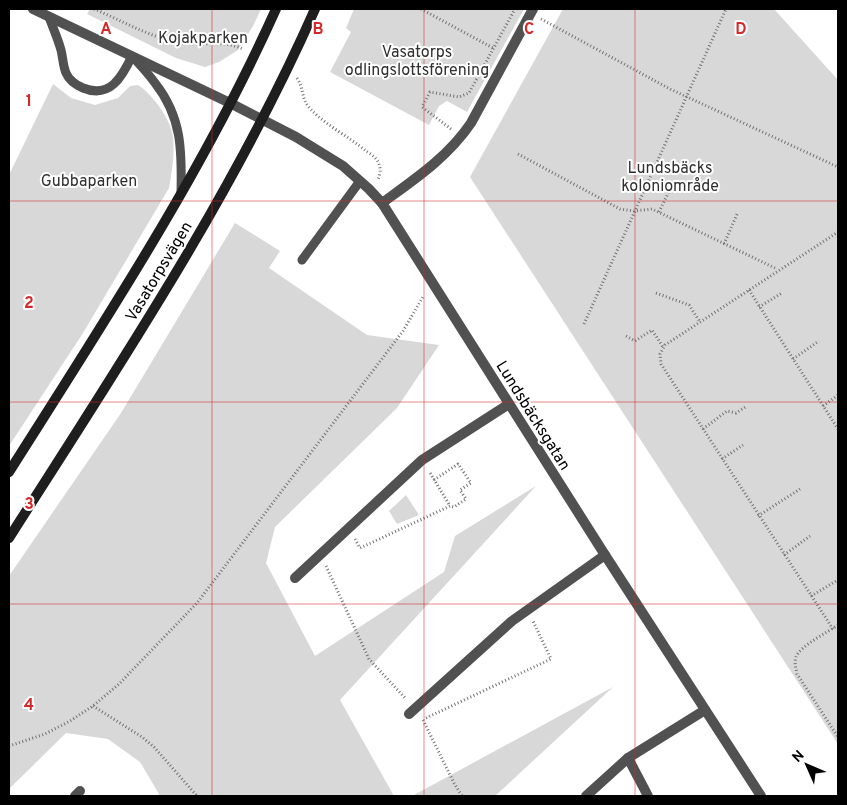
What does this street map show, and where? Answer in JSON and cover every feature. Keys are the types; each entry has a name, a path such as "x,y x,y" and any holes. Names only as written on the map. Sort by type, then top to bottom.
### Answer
{"main road":[{"name":"Vasatorpsvägen","path":"9,472 104,322 181,193 230,103 276,9"},
{"name":"Vasatorpsvägen","path":"9,538 176,271 216,203 262,120 315,9"}],"street":[{"name":"Lundsbäcksgatan","path":"33,9 230,103 322,153 343,166 382,203 605,555 761,796"},
{"path":"382,203 436,162 461,137 471,123 532,11"},
{"path":"295,578 422,460 509,404"},
{"path":"412,711 528,609 605,555"},
{"path":"586,796 628,758 705,710"},
{"path":"628,758 648,796"}],"lane":[{"path":"50,17 66,74 80,87 97,92 109,88 120,79 132,56 155,83 167,101 179,134 182,158 181,193"},
{"path":"302,260 360,181"}],"path":[{"path":"421,9 493,48"},
{"path":"461,137 422,107 430,92 459,97 469,93 515,9"},
{"path":"584,324 726,9"},
{"path":"532,11 670,89 838,167"},
{"path":"518,154 620,209 634,211 652,209 778,270"},
{"path":"659,212 673,183"},
{"path":"724,244 738,212"},
{"path":"833,629 661,364 660,354 663,348 700,322 838,232"},
{"path":"9,746 51,732 93,706 119,684 197,603 403,331 431,281"},
{"path":"748,290 838,429"},
{"path":"656,293 689,305 700,322"},
{"path":"760,308 782,293"},
{"path":"626,336 634,341 652,330 663,348"},
{"path":"792,358 819,341"},
{"path":"823,406 838,395"},
{"path":"703,429 727,411 736,413 747,406"},
{"path":"722,459 743,445"},
{"path":"422,460 450,506"},
{"path":"350,527 360,548 450,506 454,507 466,499 460,490 471,482 458,464 434,480"},
{"path":"758,516 800,489"},
{"path":"784,555 810,536"},
{"path":"321,554 369,659 412,711 423,720 462,796"},
{"path":"811,596 838,580"},
{"path":"423,720 551,659 528,609"},
{"path":"838,625 802,650 796,657 795,664 797,674 838,736"},
{"path":"93,706 154,747 196,796"}],"green space":[{"name":"Kojakparken","path":"90,9 261,9 238,50 219,62 205,67 176,58 87,14"},
{"name":"Vasatorps odlingslottsförening","path":"354,9 524,9 467,112 447,101 439,106 429,125 330,72 351,32 346,28"},
{"name":"Lundsbäcks koloniområde","path":"563,9 774,9 838,80 838,744 470,177"},
{"name":"Gubbaparken","path":"53,84 71,98 95,105 118,98 130,86 138,85 155,101 169,123 174,143 172,169 169,188 83,333 9,446 9,175"},
{"path":"235,223 280,251 269,268 367,335 439,345 397,408 275,527 266,563 315,656 444,572 455,536 536,486 340,700 394,796 158,796 159,794 140,762 108,739 66,733 9,789 9,576 121,413"},
{"path":"406,495 419,515 397,524 389,511"},
{"path":"613,687 495,796 412,796"}]}
